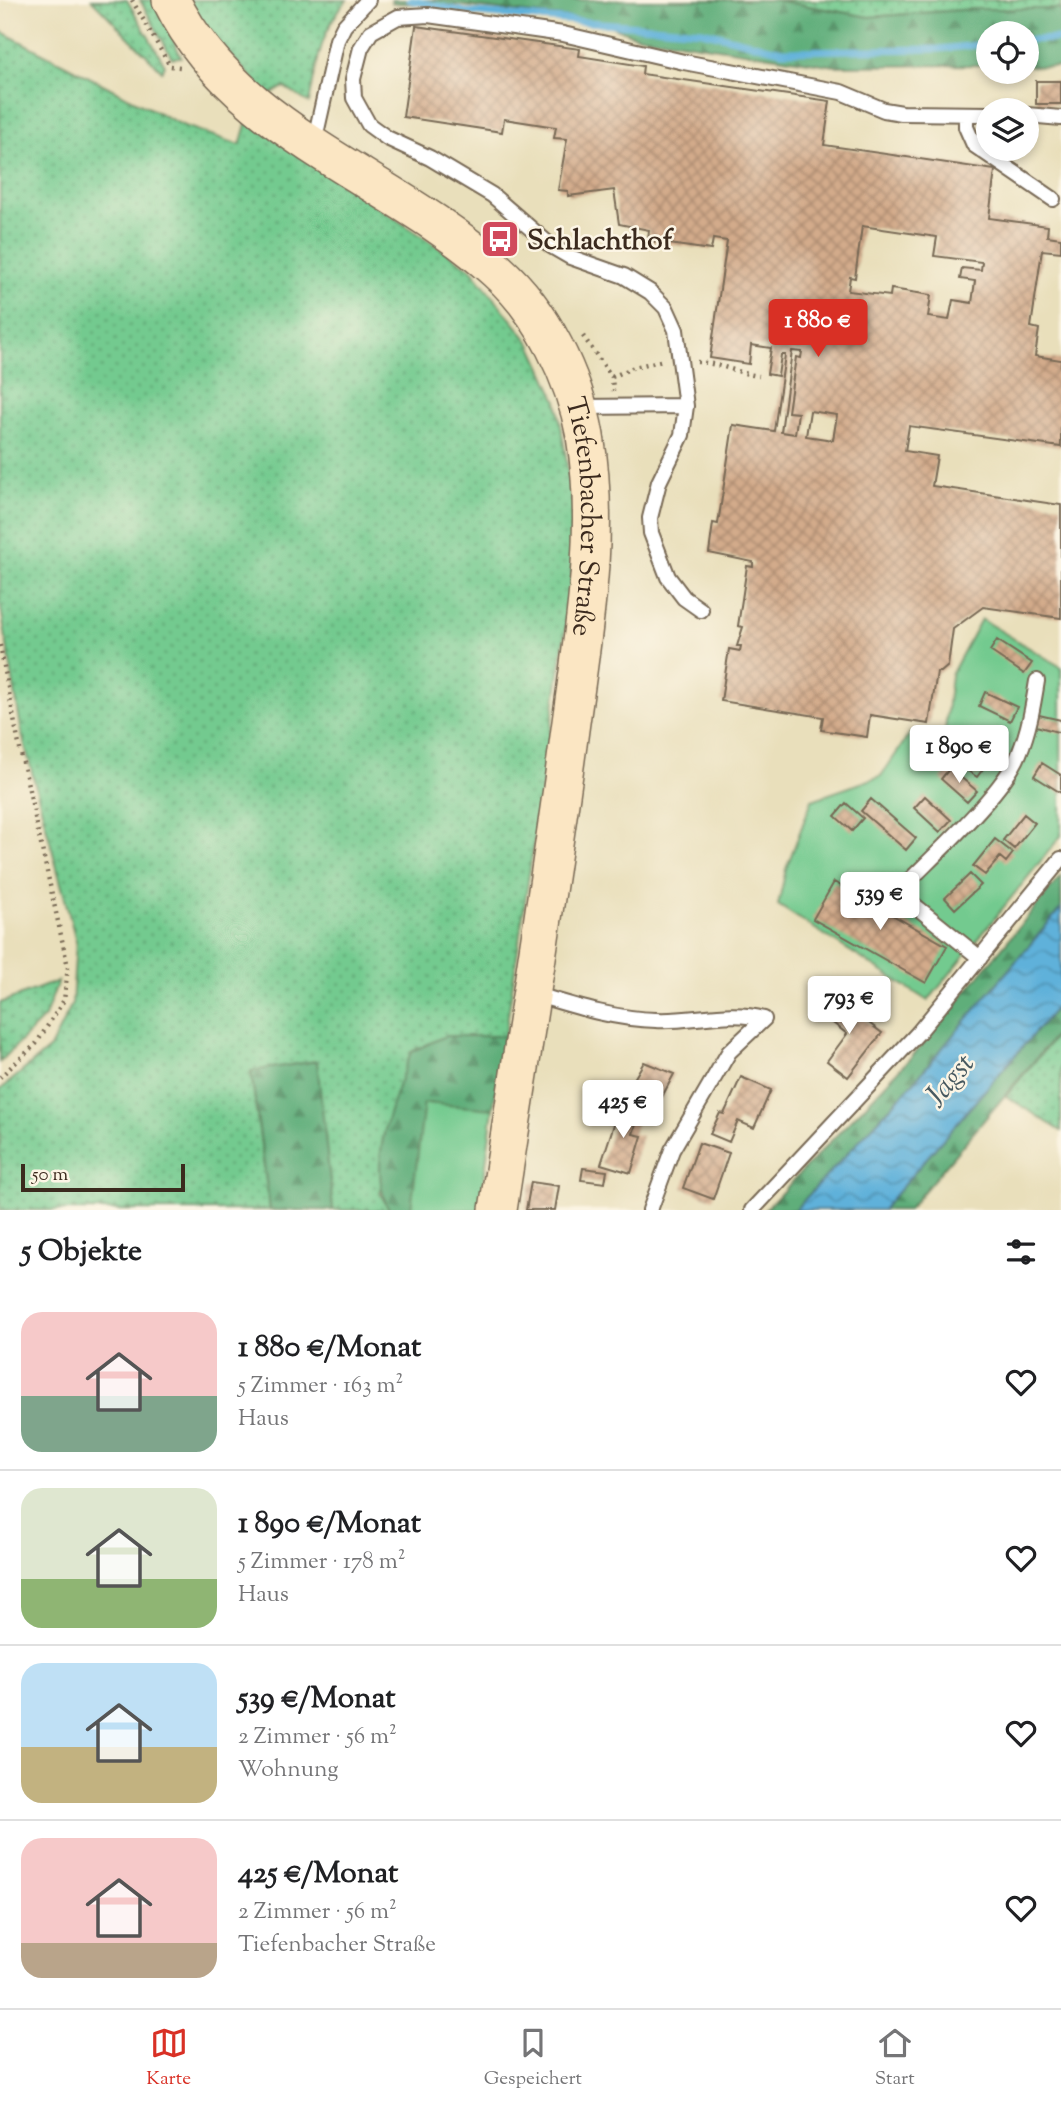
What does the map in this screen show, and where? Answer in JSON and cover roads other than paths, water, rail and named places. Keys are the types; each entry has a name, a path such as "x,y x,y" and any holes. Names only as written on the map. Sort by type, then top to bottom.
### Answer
{"main road":[{"name":"Tiefenbacher Straße","path":"171,0 194,39 226,78 313,146 436,222 502,275 546,333 579,407 590,486 587,602 498,1210"}],"lane":[{"path":"313,146 337,40 344,26 368,0"},
{"path":"701,610 684,598 668,577 650,525 659,482 682,435 686,406 676,330 666,309 650,292 624,276 570,257 551,246 492,195 429,158 387,138 362,117 354,99 353,79 361,48 371,32 398,17 441,17 563,34 697,65 841,92 893,111 976,114"},
{"path":"966,114 966,127 974,145 1053,199"},
{"path":"1039,116 1061,118"},
{"path":"579,407 686,406"},
{"path":"980,958 898,892 965,823 1018,757 1030,720 1037,681"},
{"path":"752,1210 918,1033 1061,859"},
{"path":"531,993 597,1013 657,1020 748,1014 765,1018 729,1052 673,1150 650,1210"}],"water":[{"name":"Jagst","path":"1061,908 1061,1002 882,1210 795,1210 912,1084"}],"waterway":[{"path":"410,0 465,12 702,31 782,51 939,49 976,45"},
{"path":"1039,40 1061,39"}],"place":[{"name":"Schlachthof","path":"500,239"}]}
